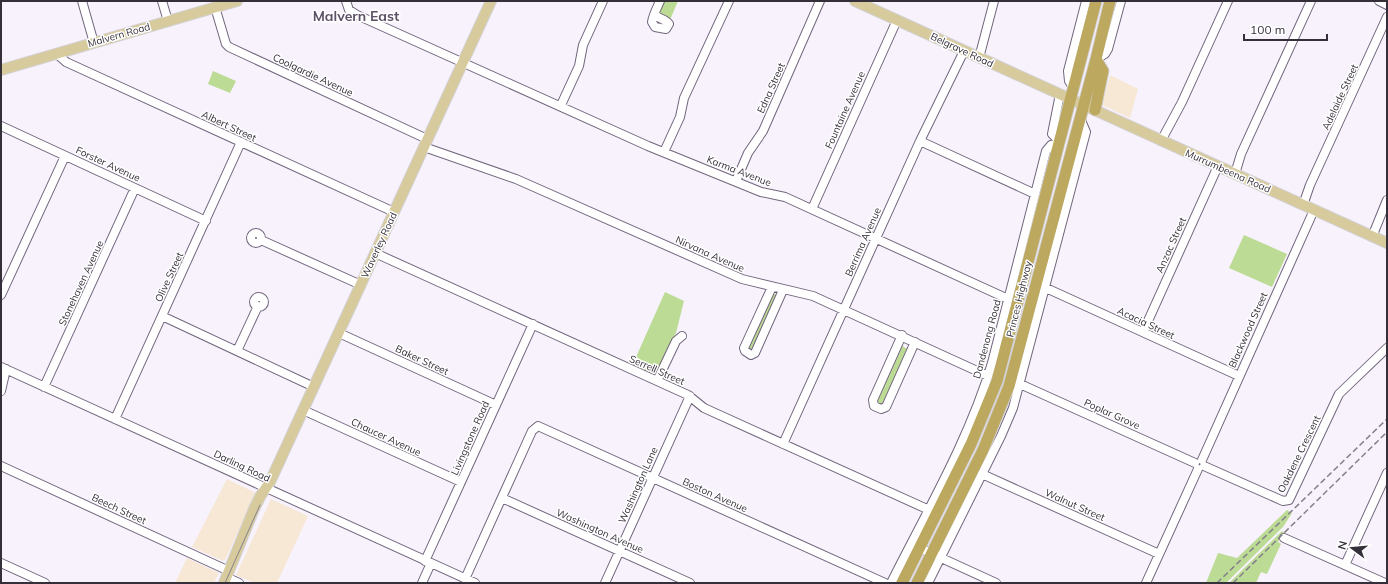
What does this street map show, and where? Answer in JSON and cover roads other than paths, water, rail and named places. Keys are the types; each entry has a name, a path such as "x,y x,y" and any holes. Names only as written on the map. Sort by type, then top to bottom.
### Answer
{"highway":[{"name":"Princes Highway","path":"902,583 915,545 980,426 997,381 1060,142 1065,97 1073,87 1096,1"},
{"name":"Princes Highway","path":"917,583 936,556 995,425 1009,386 1064,199 1080,118 1110,1"},
{"path":"1095,110 1103,71 1096,60"},
{"path":"1008,340 1021,344"}],"main road":[{"name":"Malvern Road","path":"1,70 237,1"},
{"name":"Waverley Road","path":"228,574 257,503 261,495 267,489 491,1"},
{"name":"Belgrave Road","path":"855,1 1065,97"},
{"name":"Murrumbeena Road","path":"1065,97 1084,104 1387,243"}],"street":[{"path":"82,1 94,43"},
{"path":"162,1 168,21"},
{"name":"Karma Avenue","path":"346,1 349,10 357,15 560,105 576,114 761,192 780,195 1008,299"},
{"path":"560,105 579,66 583,45 604,1"},
{"path":"655,13 660,1"},
{"path":"664,152 680,117 684,98 728,1"},
{"name":"Edna Street","path":"736,181 748,153 763,131 820,1"},
{"path":"979,58 994,1"},
{"path":"1073,87 1068,81 1068,71 1086,1"},
{"path":"1096,60 1104,54 1109,46 1121,1"},
{"path":"1164,142 1228,1"},
{"path":"1233,173 1311,1"},
{"path":"1379,1 1387,5"},
{"name":"Coolgardie Avenue","path":"215,7 226,44 229,47 426,143"},
{"name":"Adelaide Street","path":"1301,204 1387,17"},
{"name":"Fountaine Avenue","path":"812,209 897,20"},
{"name":"Berrima Avenue","path":"783,444 920,141 964,51"},
{"name":"Albert Street","path":"57,54 66,62 394,212"},
{"name":"Forster Avenue","path":"1,126 206,221"},
{"path":"920,141 1036,194"},
{"name":"Olive Street","path":"115,419 241,142"},
{"name":"Dandenong Road","path":"891,583 915,545 927,510 966,433 988,376 1046,151 1051,145 1060,142"},
{"name":"Nirvana Avenue","path":"426,143 516,179 742,279 813,296 988,376"},
{"path":"1,296 65,156"},
{"name":"Anzac Street","path":"1143,332 1218,166"},
{"name":"Stonehaven Avenue","path":"44,387 135,188"},
{"path":"928,583 936,556 982,474 1006,426 1020,384 1046,288 1064,199"},
{"path":"1370,236 1387,200"},
{"name":"Blackwood Street","path":"1146,583 1314,210"},
{"path":"261,240 361,285"},
{"name":"Serrell Street","path":"376,253 690,396 702,407 927,510"},
{"path":"772,287 744,348 744,352 751,355 755,353 783,290"},
{"name":"Acacia Street","path":"1046,288 1238,376"},
{"path":"237,351 258,306"},
{"path":"162,316 314,386"},
{"name":"Livingstone Road","path":"422,583 428,562 461,482 533,324"},
{"name":"Baker Street","path":"338,333 496,405"},
{"path":"657,381 676,341 682,336"},
{"path":"902,336 873,400 873,405 883,409 886,407 915,342"},
{"name":"Oakdene Crescent","path":"1200,464 1283,501 1289,500 1339,394 1387,348"},
{"path":"2,389 7,370"},
{"name":"Darling Road","path":"7,370 475,583"},
{"name":"Poplar Grove","path":"1020,384 1200,464"},
{"name":"Washington Lane","path":"605,583 690,396"},
{"name":"Chaucer Avenue","path":"303,410 461,482"},
{"name":"Boston Avenue","path":"502,498 532,431 536,427 543,428 885,583"},
{"name":"Beech Street","path":"1,466 228,574 239,583"},
{"path":"1345,565 1387,473"},
{"name":"Walnut Street","path":"982,474 1159,554"},
{"path":"465,579 502,498"},
{"name":"Washington Avenue","path":"502,498 690,583"},
{"path":"1284,538 1385,583"},
{"path":"915,545 996,583"},
{"path":"1,563 45,583"}],"tram line":[{"path":"225,583 260,505"}],"railway":[{"path":"1217,583 1387,419"},
{"path":"1233,583 1387,432"}],"district":[{"name":"Malvern East","path":"356,16"}]}
